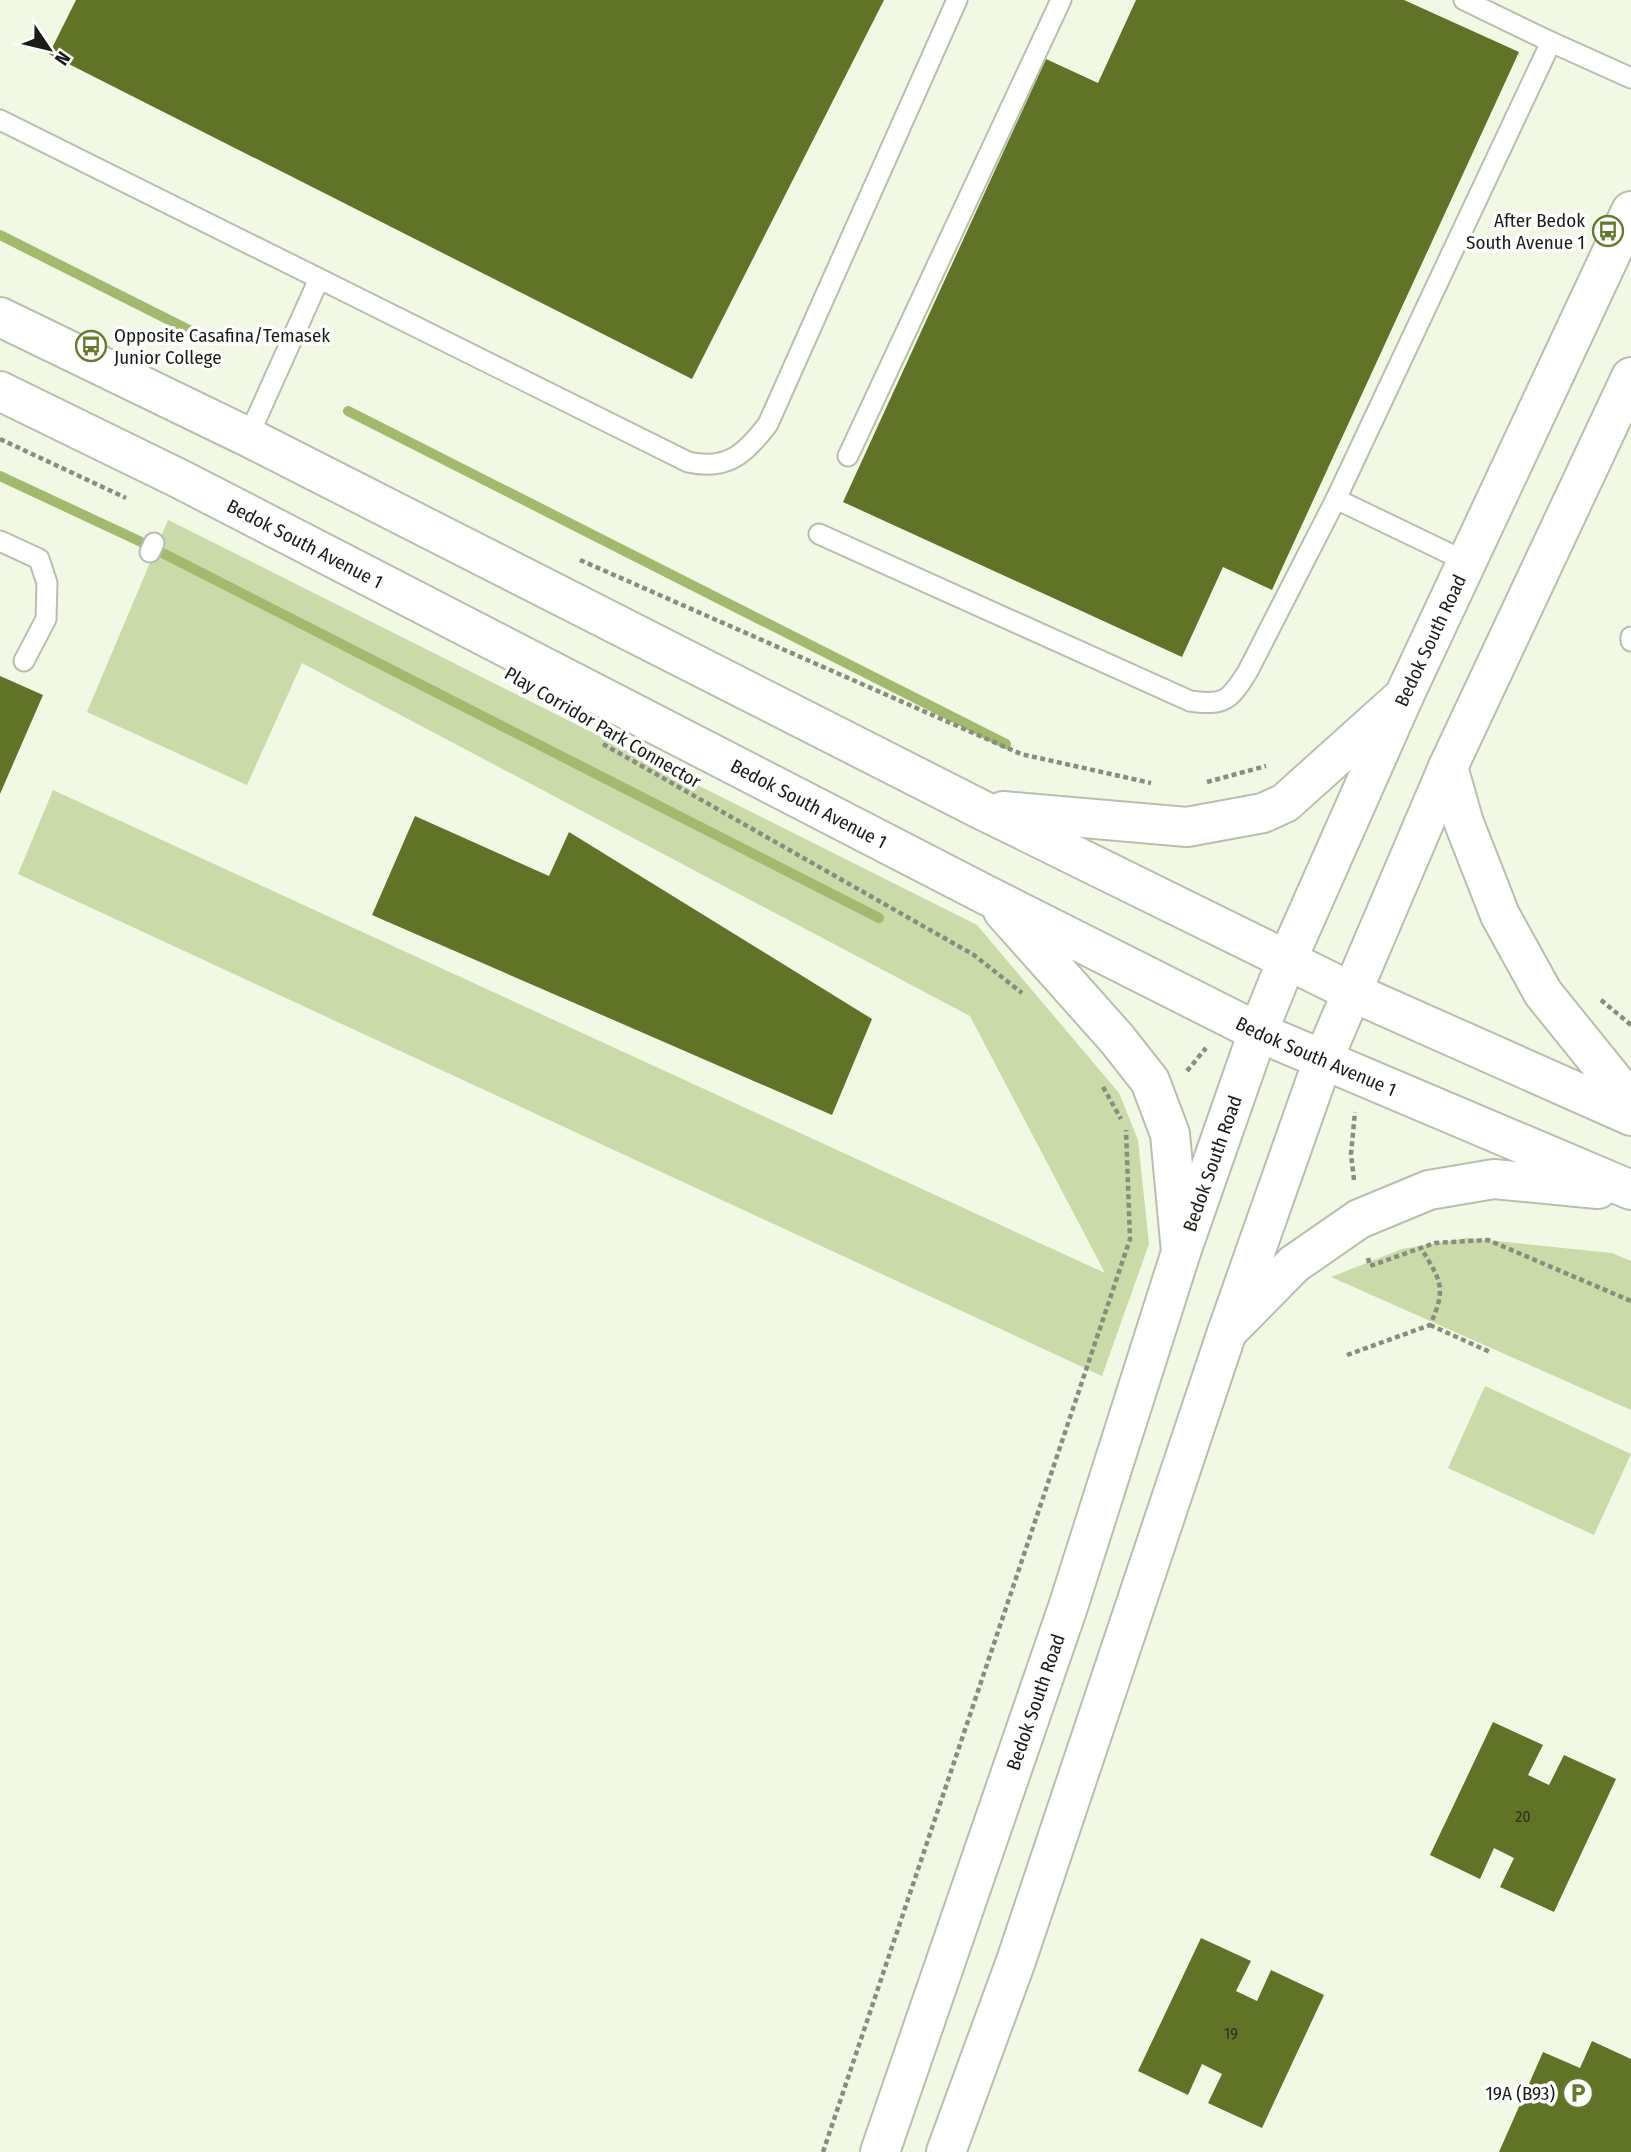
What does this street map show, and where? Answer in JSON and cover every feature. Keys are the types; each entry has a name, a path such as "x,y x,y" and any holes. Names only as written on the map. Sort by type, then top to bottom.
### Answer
{"main road":[{"name":"Bedok South Road","path":"880,2152 1068,1606 1181,1252 1258,1032 1404,695 1631,211"},
{"path":"0,317 248,437 980,809 1352,992 1631,1116"},
{"path":"946,2152 1016,1961 1227,1332 1323,1060 1448,767 1631,377"},
{"name":"Bedok South Avenue 1","path":"0,391 180,479 990,897 1258,1032 1631,1191"},
{"path":"980,809 1187,827 1263,813 1285,803 1404,695"},
{"path":"1448,767 1464,823 1500,915 1543,993 1631,1102"},
{"path":"990,897 1117,1039 1150,1082 1170,1134 1181,1252"},
{"path":"1227,1332 1294,1264 1359,1219 1429,1190 1494,1179 1631,1191"}],"lane":[{"path":"0,120 688,462 704,466 726,462 750,448 768,424 957,0"},
{"path":"848,456 1061,0"},
{"path":"1464,0 1631,78"},
{"path":"819,534 1191,701 1209,704 1222,702 1238,688 1336,499 1551,42"},
{"path":"248,437 318,279"},
{"path":"1336,499 1467,562"},
{"path":"0,541 39,559 47,583 46,619 24,661"}],"path":[{"path":"0,439 127,499"},
{"path":"569,555 1021,754 1152,783"},
{"name":"Play Corridor Park Connector","path":"597,740 974,955 1031,1001"},
{"path":"1204,782 1275,764"},
{"path":"1592,991 1631,1025"},
{"path":"823,2152 1130,1239 1126,1128 1098,1077"},
{"path":"1370,1266 1436,1243 1488,1240 1631,1301"},
{"path":"1422,1248 1438,1277 1441,1302 1430,1325"},
{"path":"1347,1355 1430,1325 1490,1352"}],"green space":[{"path":"168,520 977,925 1119,1093 1138,1140 1149,1244 1102,1376 18,874 53,790 1105,1273 970,1016 302,663 247,785 87,712"},
{"path":"1467,1238 1612,1253 1631,1261 1631,1410 1331,1277 1402,1249"},
{"path":"1485,1386 1631,1454 1594,1535 1448,1468"}],"building":[{"path":"76,0 884,0 692,379 49,54"},
{"path":"1136,0 1404,0 1519,52 1272,590 1223,567 1182,657 843,502 1046,59 1098,83"},
{"path":"0,676 43,695 0,794"},
{"path":"415,816 549,876 569,832 872,1019 832,1115 372,915"},
{"path":"1493,1722 1543,1745 1528,1775 1549,1785 1564,1755 1616,1779 1554,1912 1500,1887 1514,1858 1494,1848 1480,1879 1430,1855"},
{"path":"1201,1938 1251,1961 1236,1991 1257,2001 1271,1970 1324,1995 1262,2128 1208,2103 1222,2074 1202,2064 1188,2095 1138,2071"},
{"name":"19A (B93)","path":"1592,2041 1631,2059 1631,2152 1499,2152 1543,2052 1580,2068"}],"waterway":[{"path":"0,235 209,340"},
{"path":"348,411 1006,744"},
{"path":"0,476 137,540 879,918"}],"place":[{"name":"After Bedok South Avenue 1","path":"1608,231"},
{"name":"Opposite Casafina/Temasek Junior College","path":"91,346"},
{"name":"19A (B93)","path":"1578,2093"}]}
